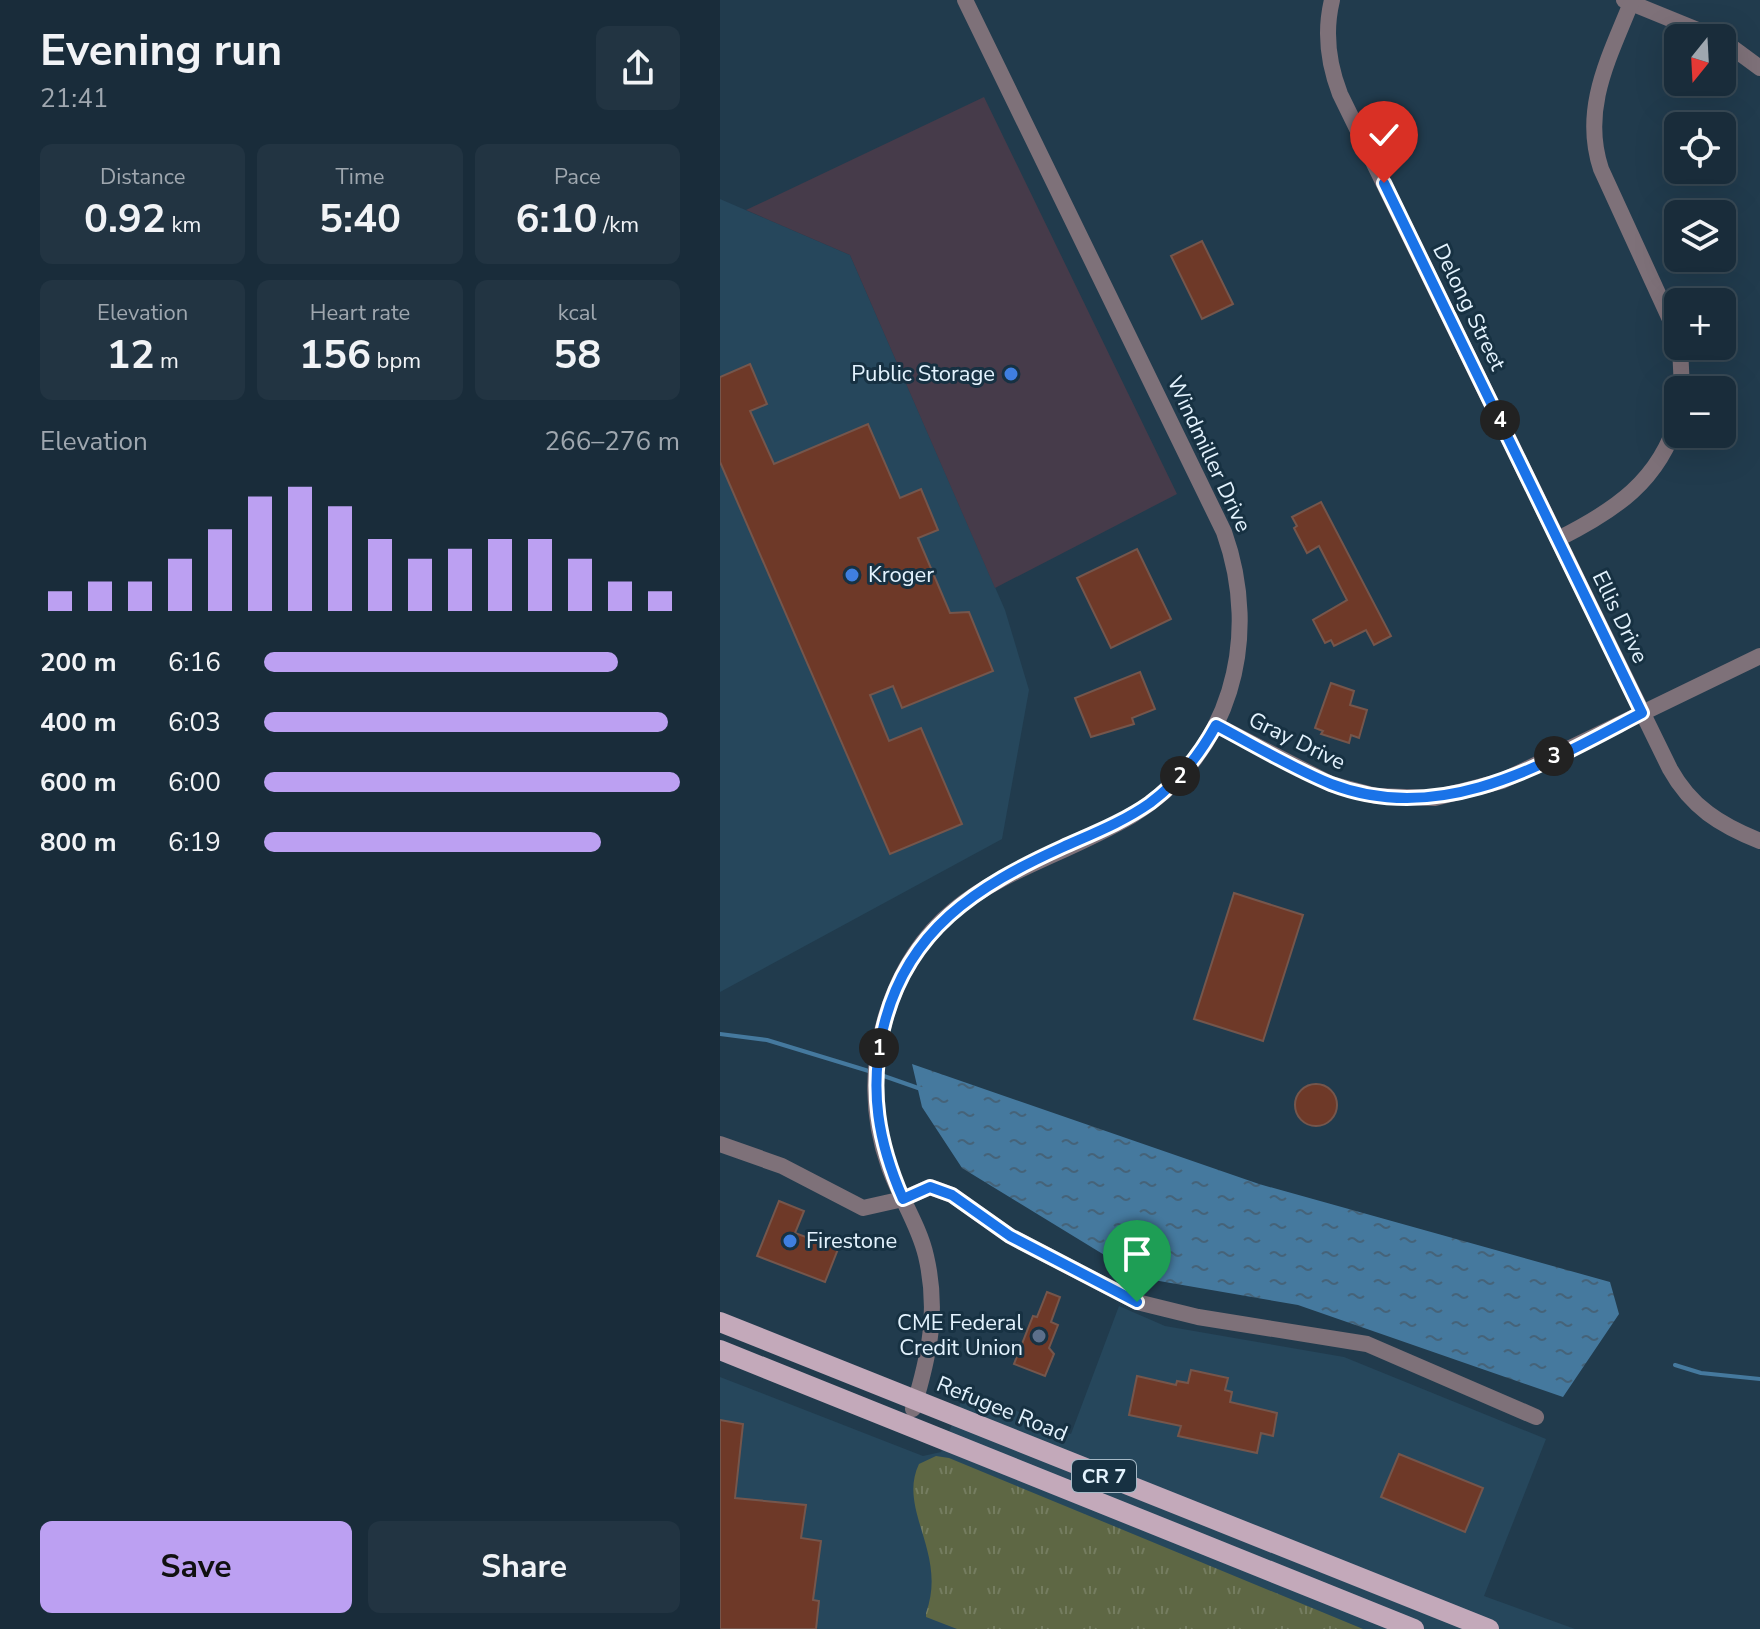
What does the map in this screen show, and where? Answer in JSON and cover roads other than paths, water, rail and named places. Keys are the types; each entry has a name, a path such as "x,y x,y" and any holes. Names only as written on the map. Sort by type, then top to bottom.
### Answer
{"main road":[{"name":"Refugee Road","path":"720,1322 914,1405 1489,1629"},
{"name":"CR 7","path":"720,1350 1414,1629"}],"street":[{"name":"Windmiller Drive","path":"914,1405 931,1349 931,1298 926,1254 889,1167 877,1124 875,1071 887,1012 905,972 939,922 978,891 1015,869 1113,824 1149,803 1184,772 1216,725 1230,692 1241,646 1241,600 1232,554 965,0"},
{"name":"Delong Street","path":"1332,0 1327,34 1329,57 1340,94 1558,539"},
{"path":"1664,306 1601,169 1594,147 1592,123 1597,89 1628,1 1684,24"},
{"path":"1736,51 1760,68"},
{"path":"1558,539 1610,512 1637,490 1659,463 1665,448"},
{"name":"Ellis Drive","path":"1558,539 1642,713"},
{"name":"Gray Drive","path":"1216,725 1331,784 1376,796 1435,798 1502,781 1760,656"},
{"path":"1642,713 1685,794 1711,818 1760,841"},
{"path":"720,1144 782,1166 863,1208 903,1199 930,1187 952,1195 1010,1236 1137,1302 1198,1317 1367,1344 1536,1417"}],"water":[{"path":"912,1064 1259,1184 1610,1282 1619,1314 1563,1397 1298,1305 1142,1278 962,1168 922,1107"}],"waterway":[{"path":"720,1034 767,1040 872,1072"},
{"path":"881,1075 921,1089"},
{"path":"1675,1365 1701,1373 1760,1379"}],"place":[{"name":"Public Storage","path":"1011,374"},
{"name":"Kroger","path":"852,575"},
{"name":"Firestone","path":"790,1241"},
{"name":"CME Federal Credit Union","path":"1039,1336"}]}
